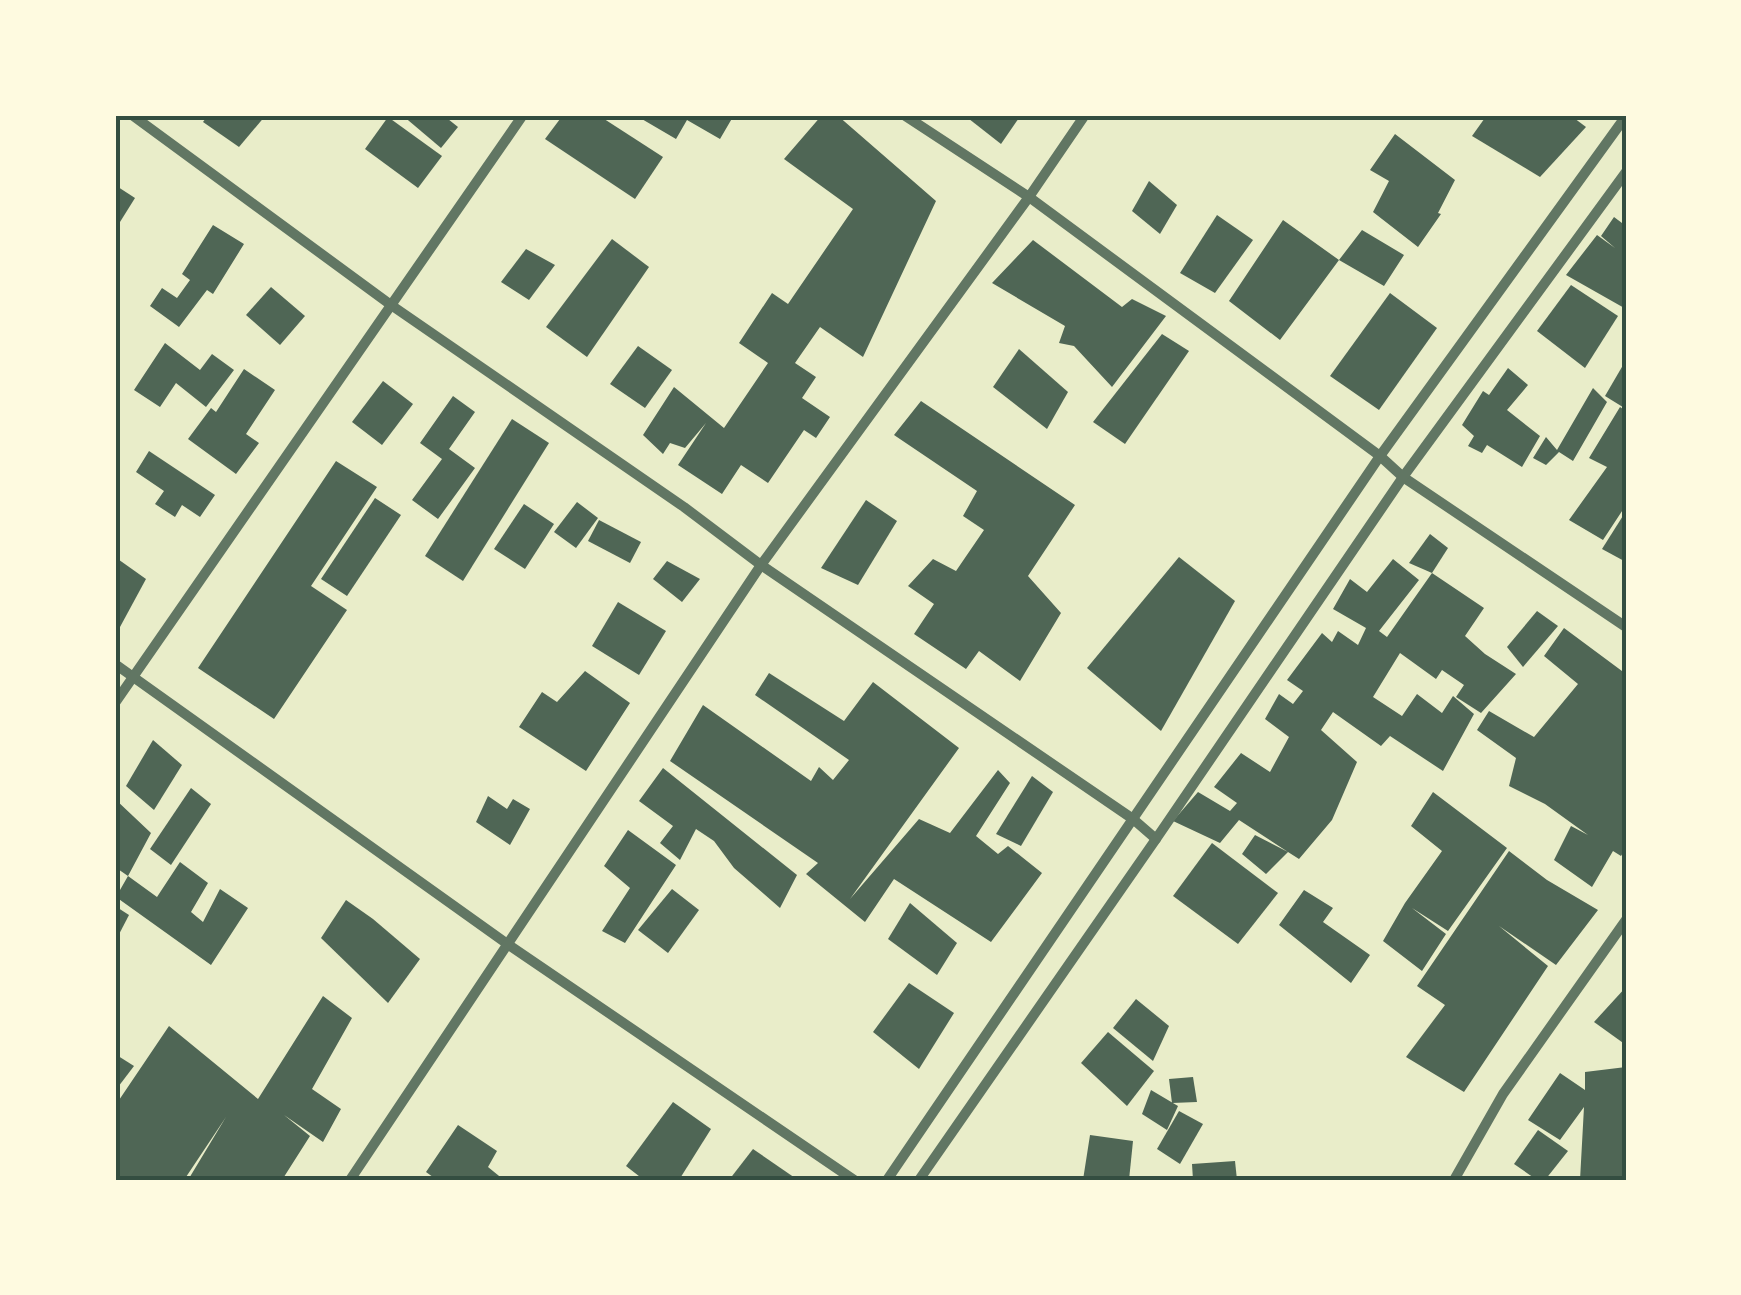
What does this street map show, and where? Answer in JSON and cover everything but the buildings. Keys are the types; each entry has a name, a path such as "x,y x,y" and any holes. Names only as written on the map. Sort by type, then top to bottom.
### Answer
{"street":[{"path":"132,115 391,305 1133,819 1156,839"},
{"path":"115,703 523,115"},
{"path":"904,115 1028,196 1380,456 1403,477 1626,627"},
{"path":"350,1180 761,564 1085,115"},
{"path":"887,1180 1380,456 1626,116"},
{"path":"918,1180 1403,477 1626,172"},
{"path":"115,664 506,942 854,1180"},
{"path":"1454,1180 1503,1094 1626,920"}]}
